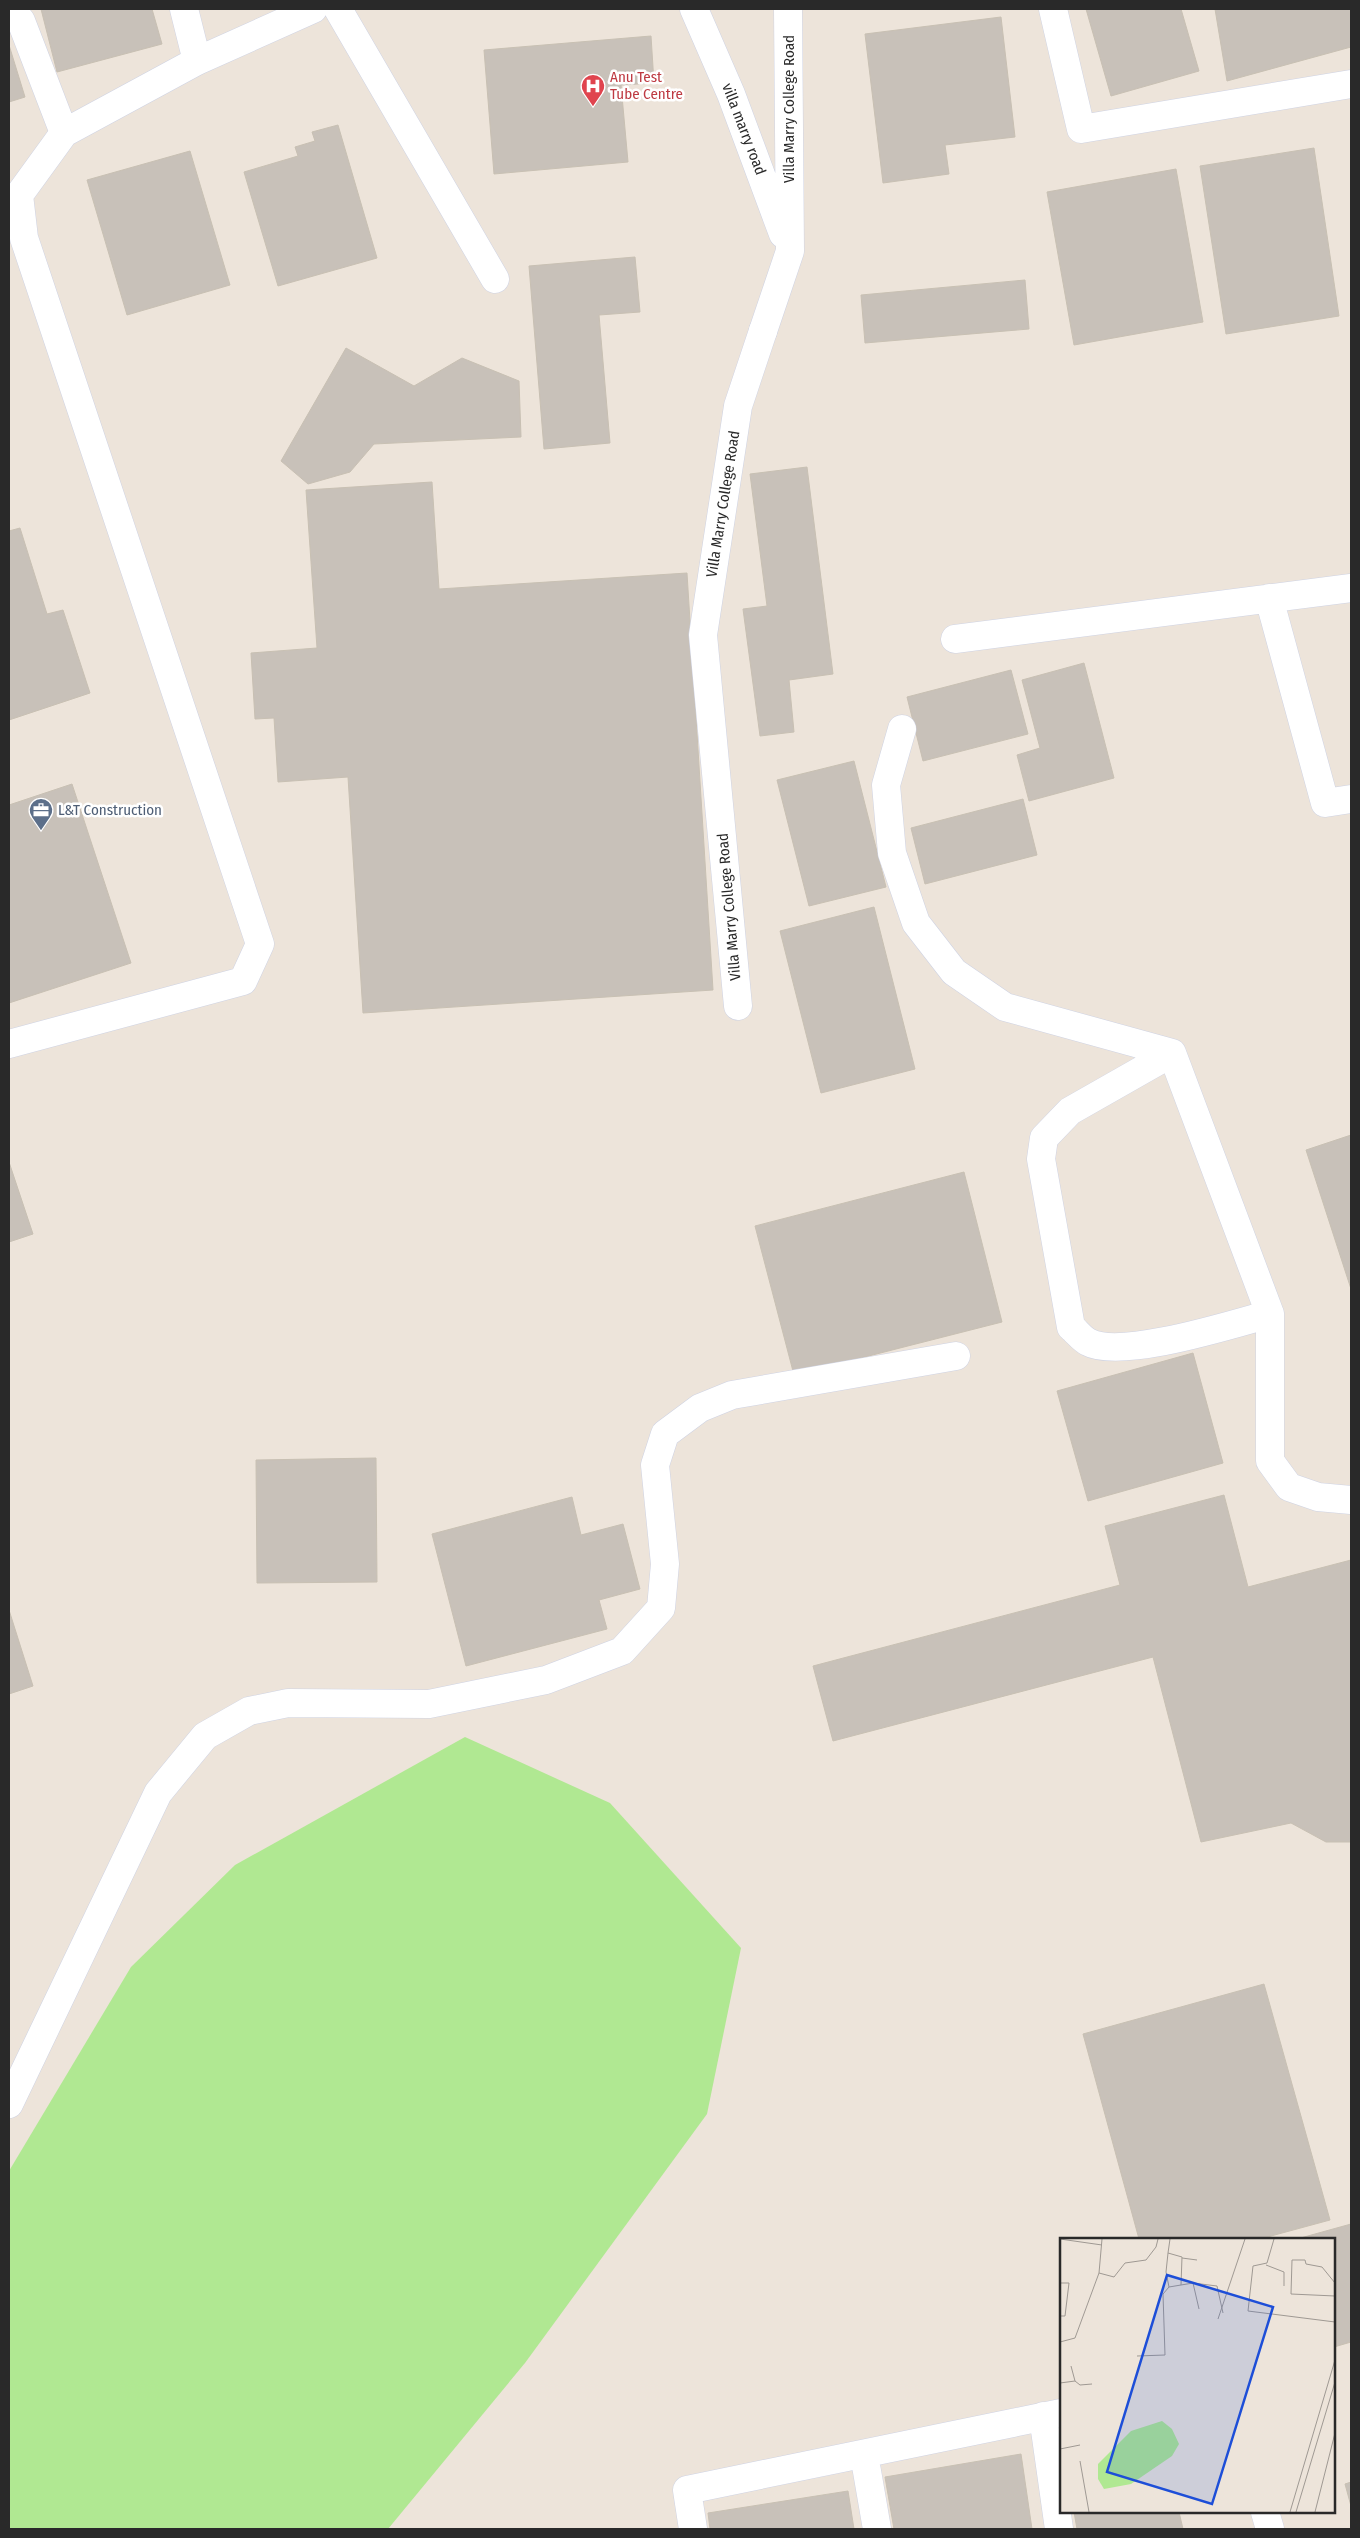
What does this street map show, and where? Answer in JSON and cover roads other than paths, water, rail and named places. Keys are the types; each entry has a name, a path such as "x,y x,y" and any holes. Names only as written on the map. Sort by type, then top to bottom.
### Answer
{"street":[{"path":"11,9 21,21 64,132"},
{"path":"184,9 197,61"},
{"path":"9,1044 243,981 260,944 24,238 19,195 64,132 197,61 313,9"},
{"path":"338,9 495,279"},
{"name":"villa marry road","path":"694,9 731,94 790,251"},
{"name":"Villa Marry College Road","path":"738,1006 703,635 738,406 790,251 788,9"},
{"path":"1053,9 1081,129 1351,84"},
{"path":"955,639 1351,588"},
{"path":"1269,598 1326,803 1351,799"},
{"path":"902,729 886,785 892,853 916,923 954,972 1005,1007 1172,1053"},
{"path":"1172,1053 1070,1111 1044,1138 1041,1159 1071,1326 1088,1342 1113,1348 1184,1338 1270,1314"},
{"path":"1172,1053 1270,1314 1270,1461 1289,1487 1318,1497 1351,1500"},
{"path":"9,2104 158,1793 205,1736 249,1711 278,1705 288,1703 429,1704 546,1680 622,1651 661,1608 665,1564 655,1466 665,1434 700,1408 732,1395 956,1356"},
{"path":"693,2529 687,2490 1052,2414 1059,2529"},
{"path":"864,2454 877,2529"},
{"path":"1266,2513 1270,2529"}],"place":[{"name":"Anu Test Tube Centre","path":"593,107"},
{"name":"L&T Construction","path":"41,831"}]}
